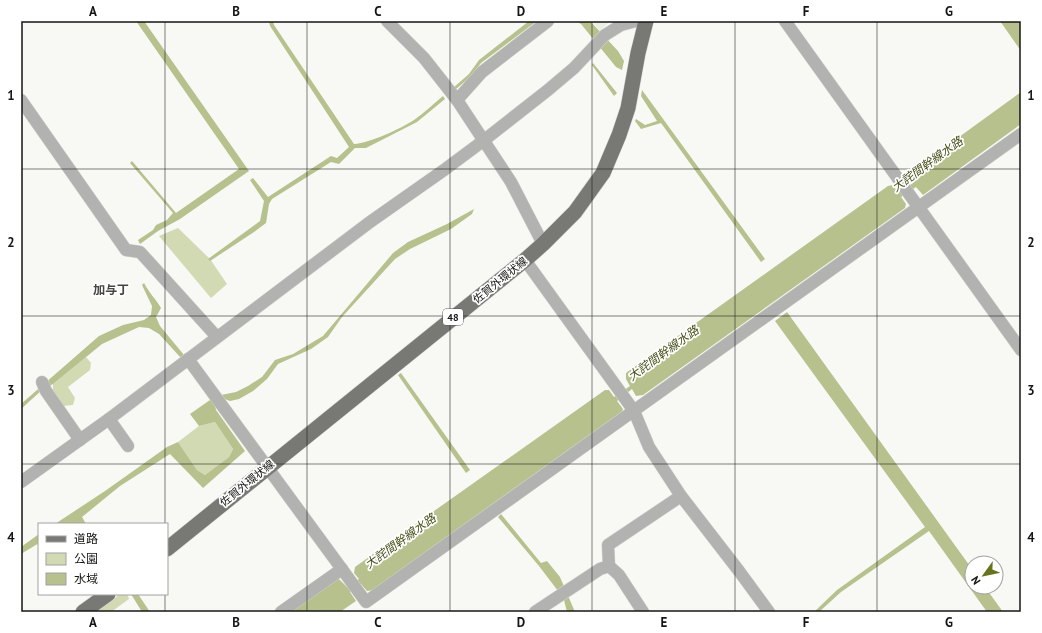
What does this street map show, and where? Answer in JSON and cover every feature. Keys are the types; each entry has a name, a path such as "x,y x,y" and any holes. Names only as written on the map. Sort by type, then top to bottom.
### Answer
{"main road":[{"name":"佐賀外環状線","path":"168,547 525,260 575,212 602,173 619,135 628,108 638,53 646,21"},
{"path":"83,612 107,595"}],"street":[{"path":"387,21 424,58 457,100 511,182 543,244"},
{"path":"457,100 482,72 548,21"},
{"path":"21,482 109,419 370,222 483,141 574,68 605,35 621,25 636,21"},
{"path":"785,21 1021,350"},
{"path":"21,100 126,250 140,252 217,336"},
{"path":"185,361 370,607 634,411 1021,134"},
{"path":"525,260 634,411 649,447 681,496 769,612"},
{"path":"44,387 80,440"},
{"path":"109,419 128,446"},
{"path":"643,612 619,575 609,566 608,545 681,496"},
{"path":"535,612 600,569 609,566"},
{"path":"282,612 342,569"}],"shaded area":[{"path":"592,21 610,21 600,31"}],"green space":[{"path":"178,228 210,259 227,284 211,298 159,236"},
{"path":"86,357 91,363 90,370 68,387 75,398 73,405 63,406 53,390 53,384"},
{"path":"215,422 233,449 229,457 205,475 197,470 178,442 199,426"},
{"path":"119,595 127,595 129,599 111,612 96,612"}],"water":[{"path":"136,21 144,21 249,171 180,219 158,231 140,244 138,240 153,230 156,225 167,220 173,213 130,163 132,161 176,213 239,169"},
{"path":"269,21 273,21 274,25 354,144 385,135 414,120 443,96 445,99 417,122 366,148 355,148 339,164 331,162 272,199 269,204 266,223 210,261 208,259 260,221 264,201 250,180 253,178 268,197 331,156 337,158 349,147 270,26"},
{"path":"529,21 537,21 481,63 471,76 455,90 453,88 469,74 479,60"},
{"path":"576,21 590,21 618,51 624,61 622,70 616,67 581,24"},
{"path":"1000,21 1021,21 1021,51"},
{"path":"593,63 617,93 614,96 592,65"},
{"path":"642,90 765,259 761,262 661,123 641,129 635,121 636,119 645,125 657,121 641,96"},
{"name":"大詫間幹線水路","path":"1021,92 1021,124 923,195 916,187 901,197 906,204 905,208 643,395 636,396 632,389 617,401 623,409 621,414 375,590 367,591 361,584 350,592 356,601 340,612 291,612 338,578 347,587 359,579 354,573 355,567 605,390 609,390 614,397 630,386 626,379 626,373 888,186 893,185 898,193 913,183 908,174"},
{"path":"474,209 472,214 451,229 410,249 395,259 342,317 328,337 311,349 278,364 267,379 253,391 239,399 230,401 222,398 221,395 236,392 262,377 275,360 293,354 323,336 393,253 408,242 447,224"},
{"path":"144,283 161,308 156,317 160,326 184,355 215,404 216,410 245,451 203,488 170,454 120,486 82,517 85,523 57,523 167,447 178,442 197,470 205,475 229,457 233,449 215,422 199,426 190,414 210,400 181,358 159,334 149,328 139,327 102,344 53,384 42,390 21,409 21,404 99,336 123,325 144,320 151,315 152,306 142,285"},
{"path":"787,312 964,558 964,580 929,531 841,592 819,612 814,612 837,590 925,527 775,321"},
{"path":"401,373 470,470 466,473 398,375"},
{"path":"501,514 541,563 547,561 560,577 575,612 567,612 564,600 539,566 498,517"},
{"path":"38,535 38,544 21,554 21,547"},
{"path":"132,595 139,595 150,612 142,612"},
{"path":"975,595 991,595 1003,612 987,612"}],"district":[{"name":"加与丁","path":"111,289"}]}
